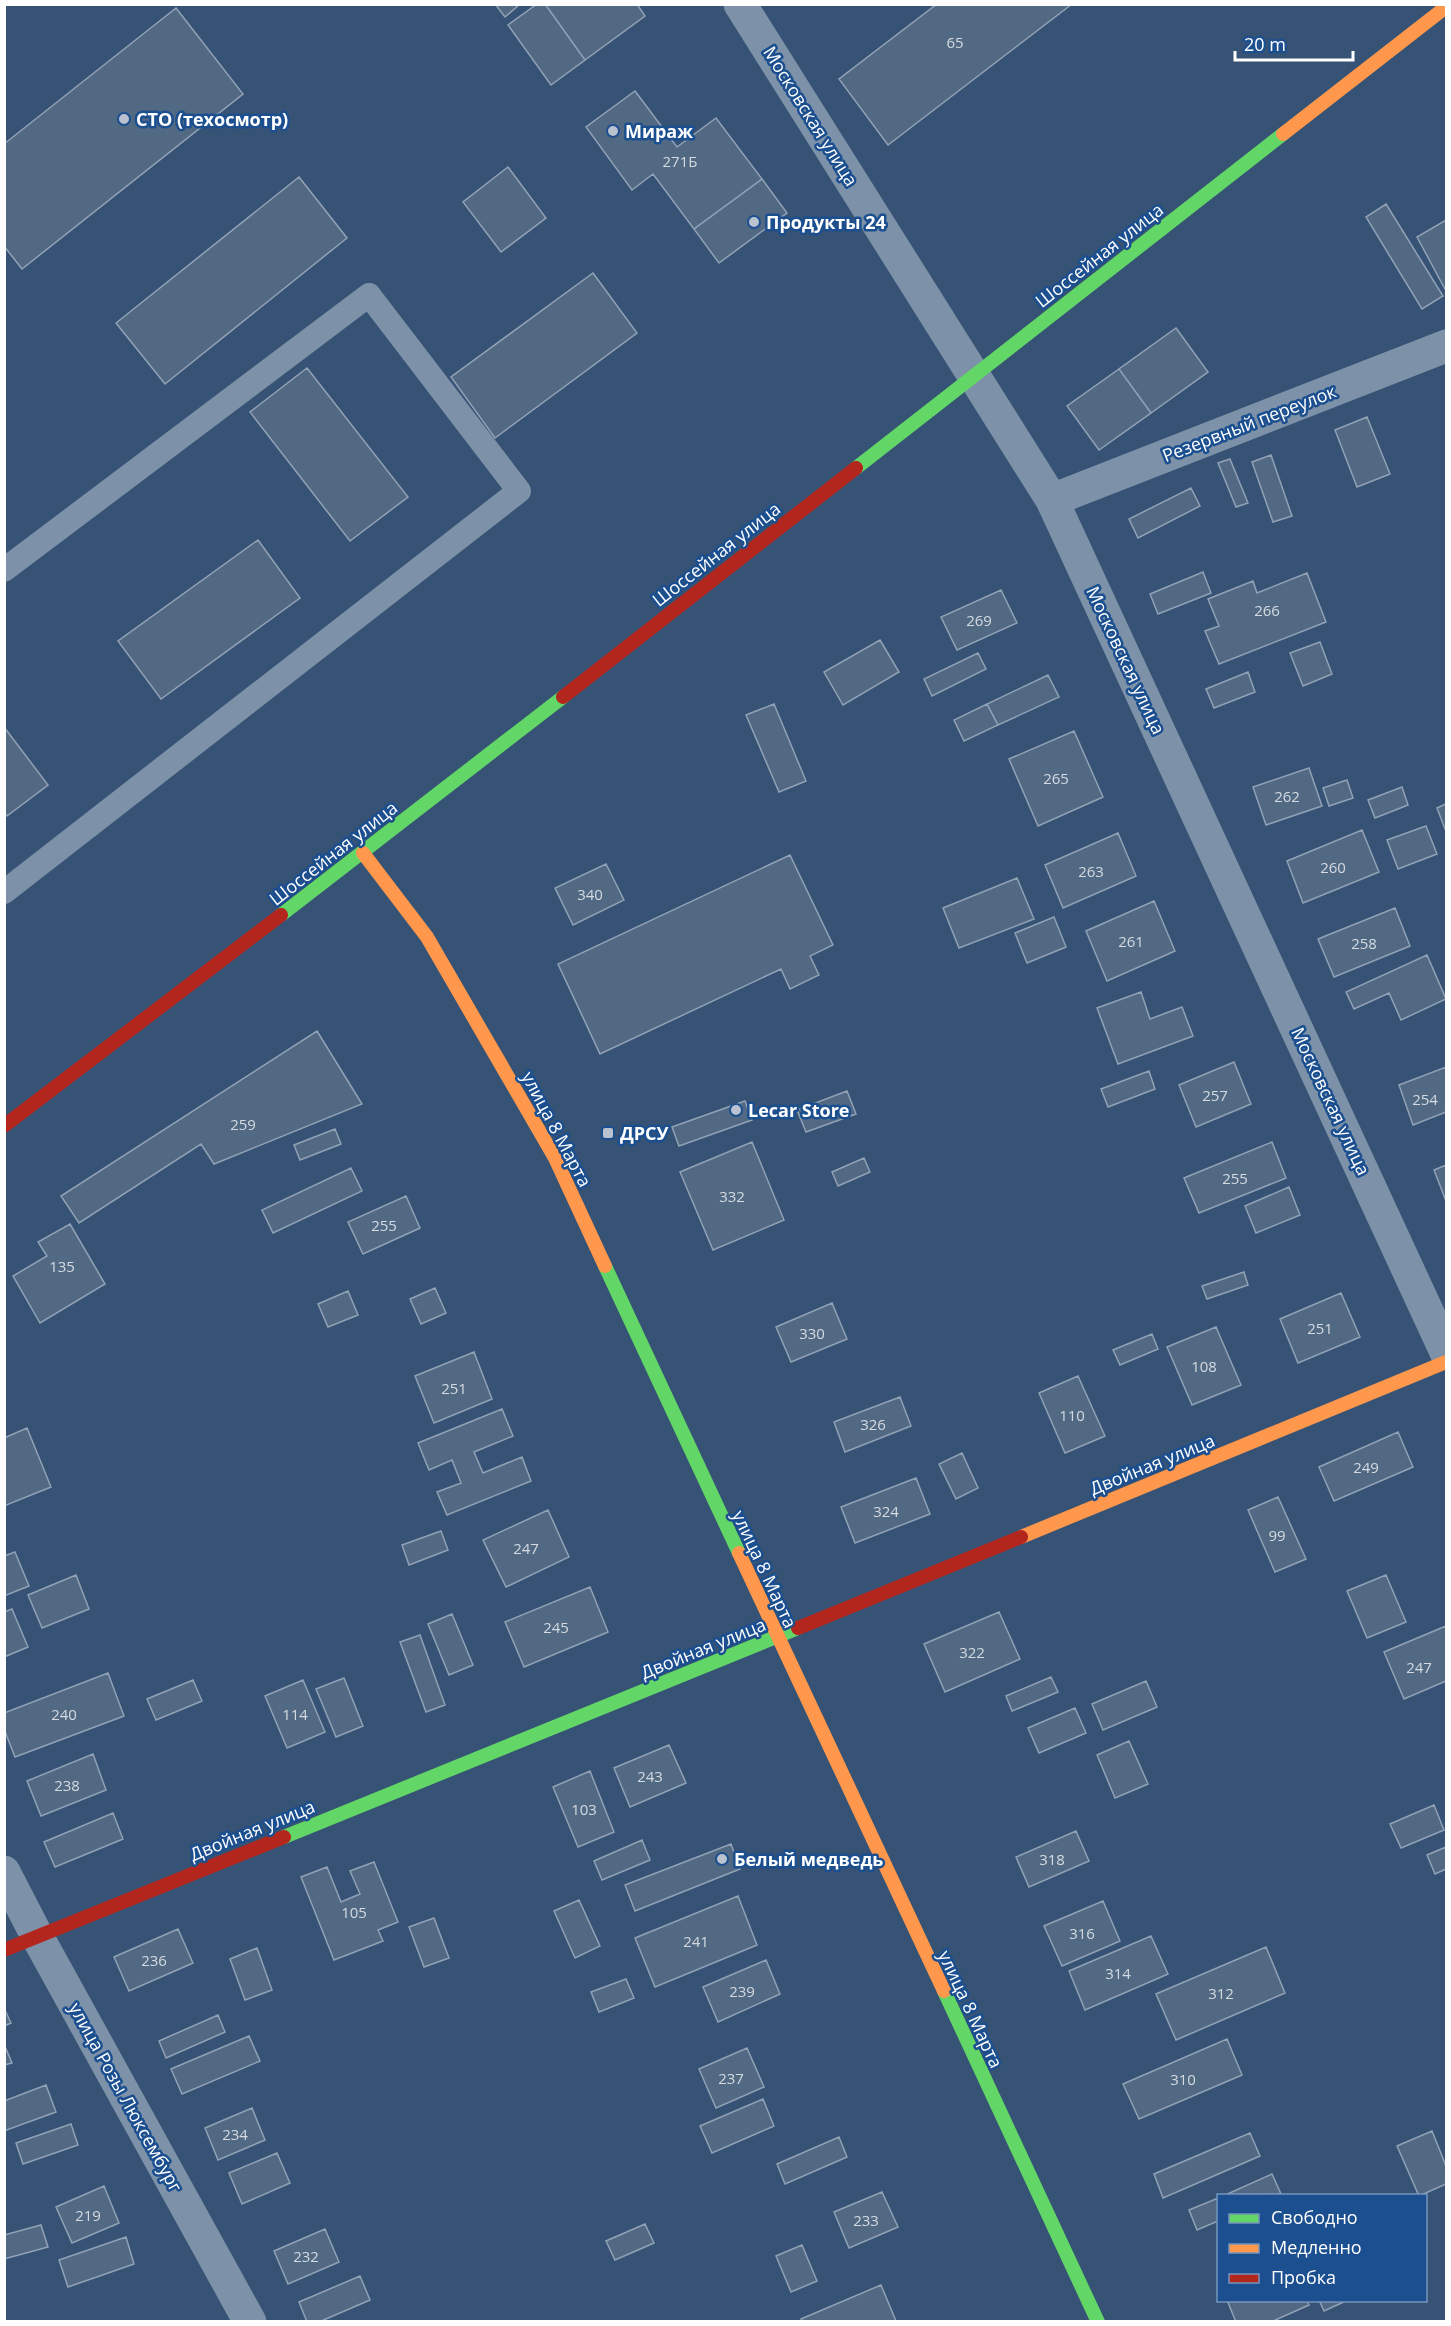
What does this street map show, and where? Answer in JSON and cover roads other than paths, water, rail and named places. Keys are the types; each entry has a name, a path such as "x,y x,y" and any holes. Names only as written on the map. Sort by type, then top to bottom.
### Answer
{"main road":[{"name":"Шоссейная улица","path":"4,1126 363,853 1446,7"},
{"name":"улица 8 Марта","path":"363,853 427,937 555,1158 1098,2322"},
{"name":"Двойная улица","path":"4,1950 777,1637 1446,1362"}],"street":[{"name":"Московская улица","path":"740,4 1052,500 1446,1352"},
{"name":"Резервный переулок","path":"1052,500 1446,346"},
{"name":"улица Розы Люксембург","path":"4,1872 250,2322"}],"lane":[{"path":"4,570 369,295 519,491 4,892"}],"place":[{"name":"СТО (техосмотр)","path":"124,119"},
{"name":"Мираж","path":"613,131"},
{"name":"Продукты 24","path":"754,222"},
{"name":"Lecar Store","path":"736,1110"},
{"name":"ДРСУ","path":"608,1133"},
{"name":"Белый медведь","path":"722,1859"}]}
